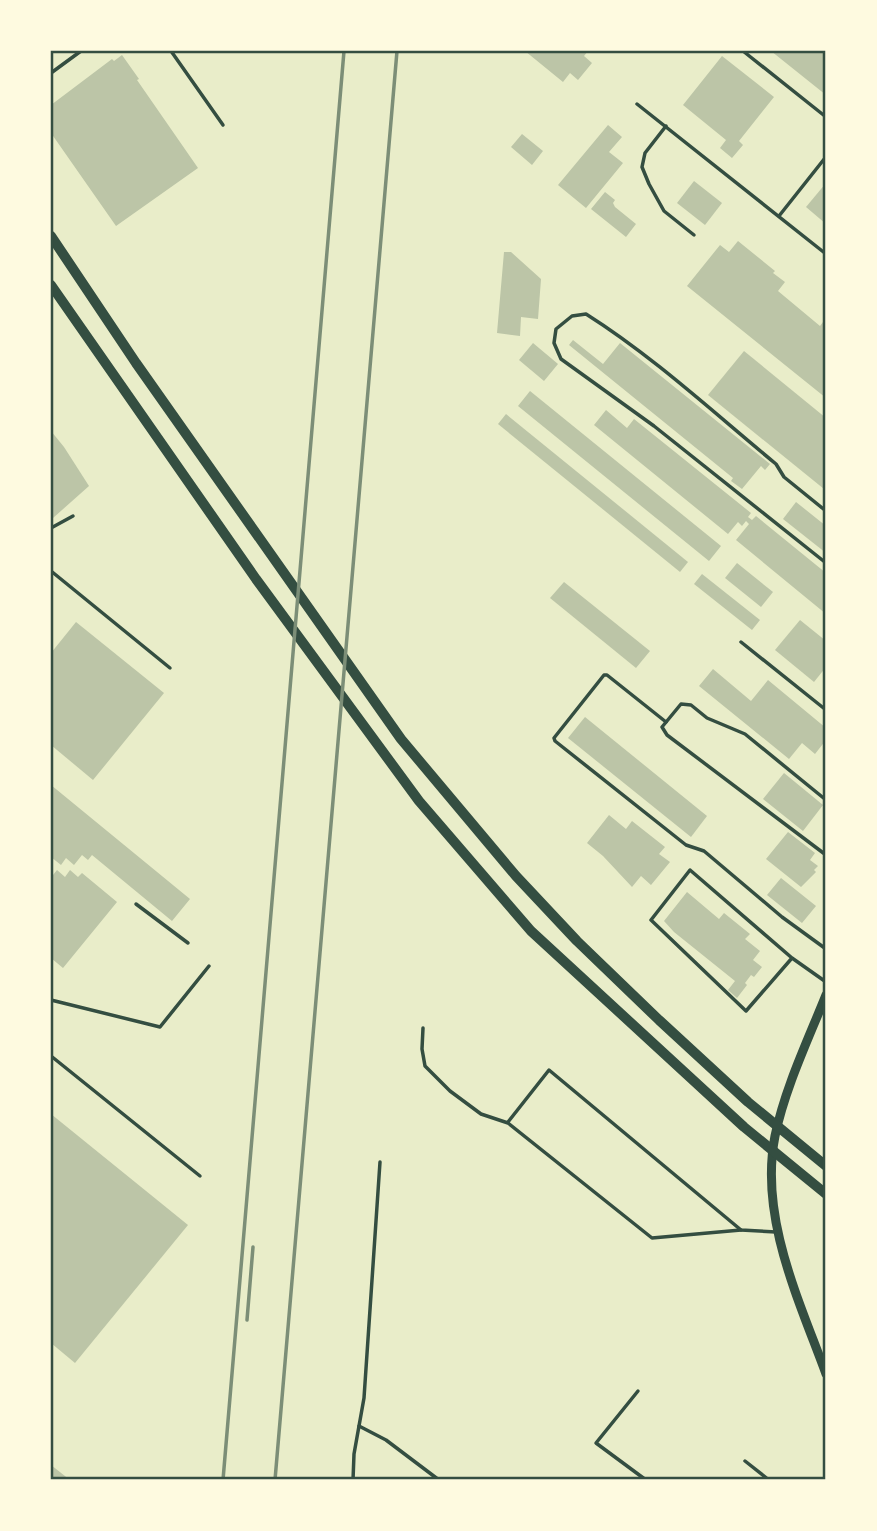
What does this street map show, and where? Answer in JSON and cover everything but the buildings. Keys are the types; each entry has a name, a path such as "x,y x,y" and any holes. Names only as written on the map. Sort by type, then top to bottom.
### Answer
{"main road":[{"path":"51,236 136,363 401,739 516,876 577,941 748,1102 826,1166"},
{"path":"51,285 256,579 419,802 531,931 744,1127 826,1194"}],"street":[{"path":"826,995 788,1093 775,1137 772,1182 776,1231 790,1278 826,1374"}],"lane":[{"path":"51,72 81,51"},
{"path":"171,51 223,125"},
{"path":"744,51 826,117"},
{"path":"637,104 826,254"},
{"path":"666,126 645,153 642,167 664,211 694,235"},
{"path":"779,216 824,158"},
{"path":"826,511 784,477 773,461 634,346 586,314 572,316 556,329 554,343 561,359 654,426 826,563"},
{"path":"51,528 73,516"},
{"path":"51,570 170,668"},
{"path":"741,642 826,710"},
{"path":"666,722 604,675 554,738 686,845 704,850 782,917 826,949"},
{"path":"826,800 745,734 707,719 691,705 681,704 662,727 667,735 826,855"},
{"path":"792,958 746,1011 651,920 690,870 792,958 826,982"},
{"path":"136,904 188,943"},
{"path":"51,1000 160,1027 209,966"},
{"path":"423,1027 422,1049 425,1066 450,1091 481,1114 508,1123 652,1238 741,1230 776,1231"},
{"path":"51,1056 200,1176"},
{"path":"508,1123 549,1070 741,1230"},
{"path":"353,1480 364,1398 380,1162"},
{"path":"638,1391 596,1443 646,1480"},
{"path":"359,1426 386,1440 439,1480"},
{"path":"745,1461 769,1480"}],"railway":[{"path":"223,1480 344,51"},
{"path":"275,1480 397,51"},
{"path":"247,1320 253,1247"}]}
